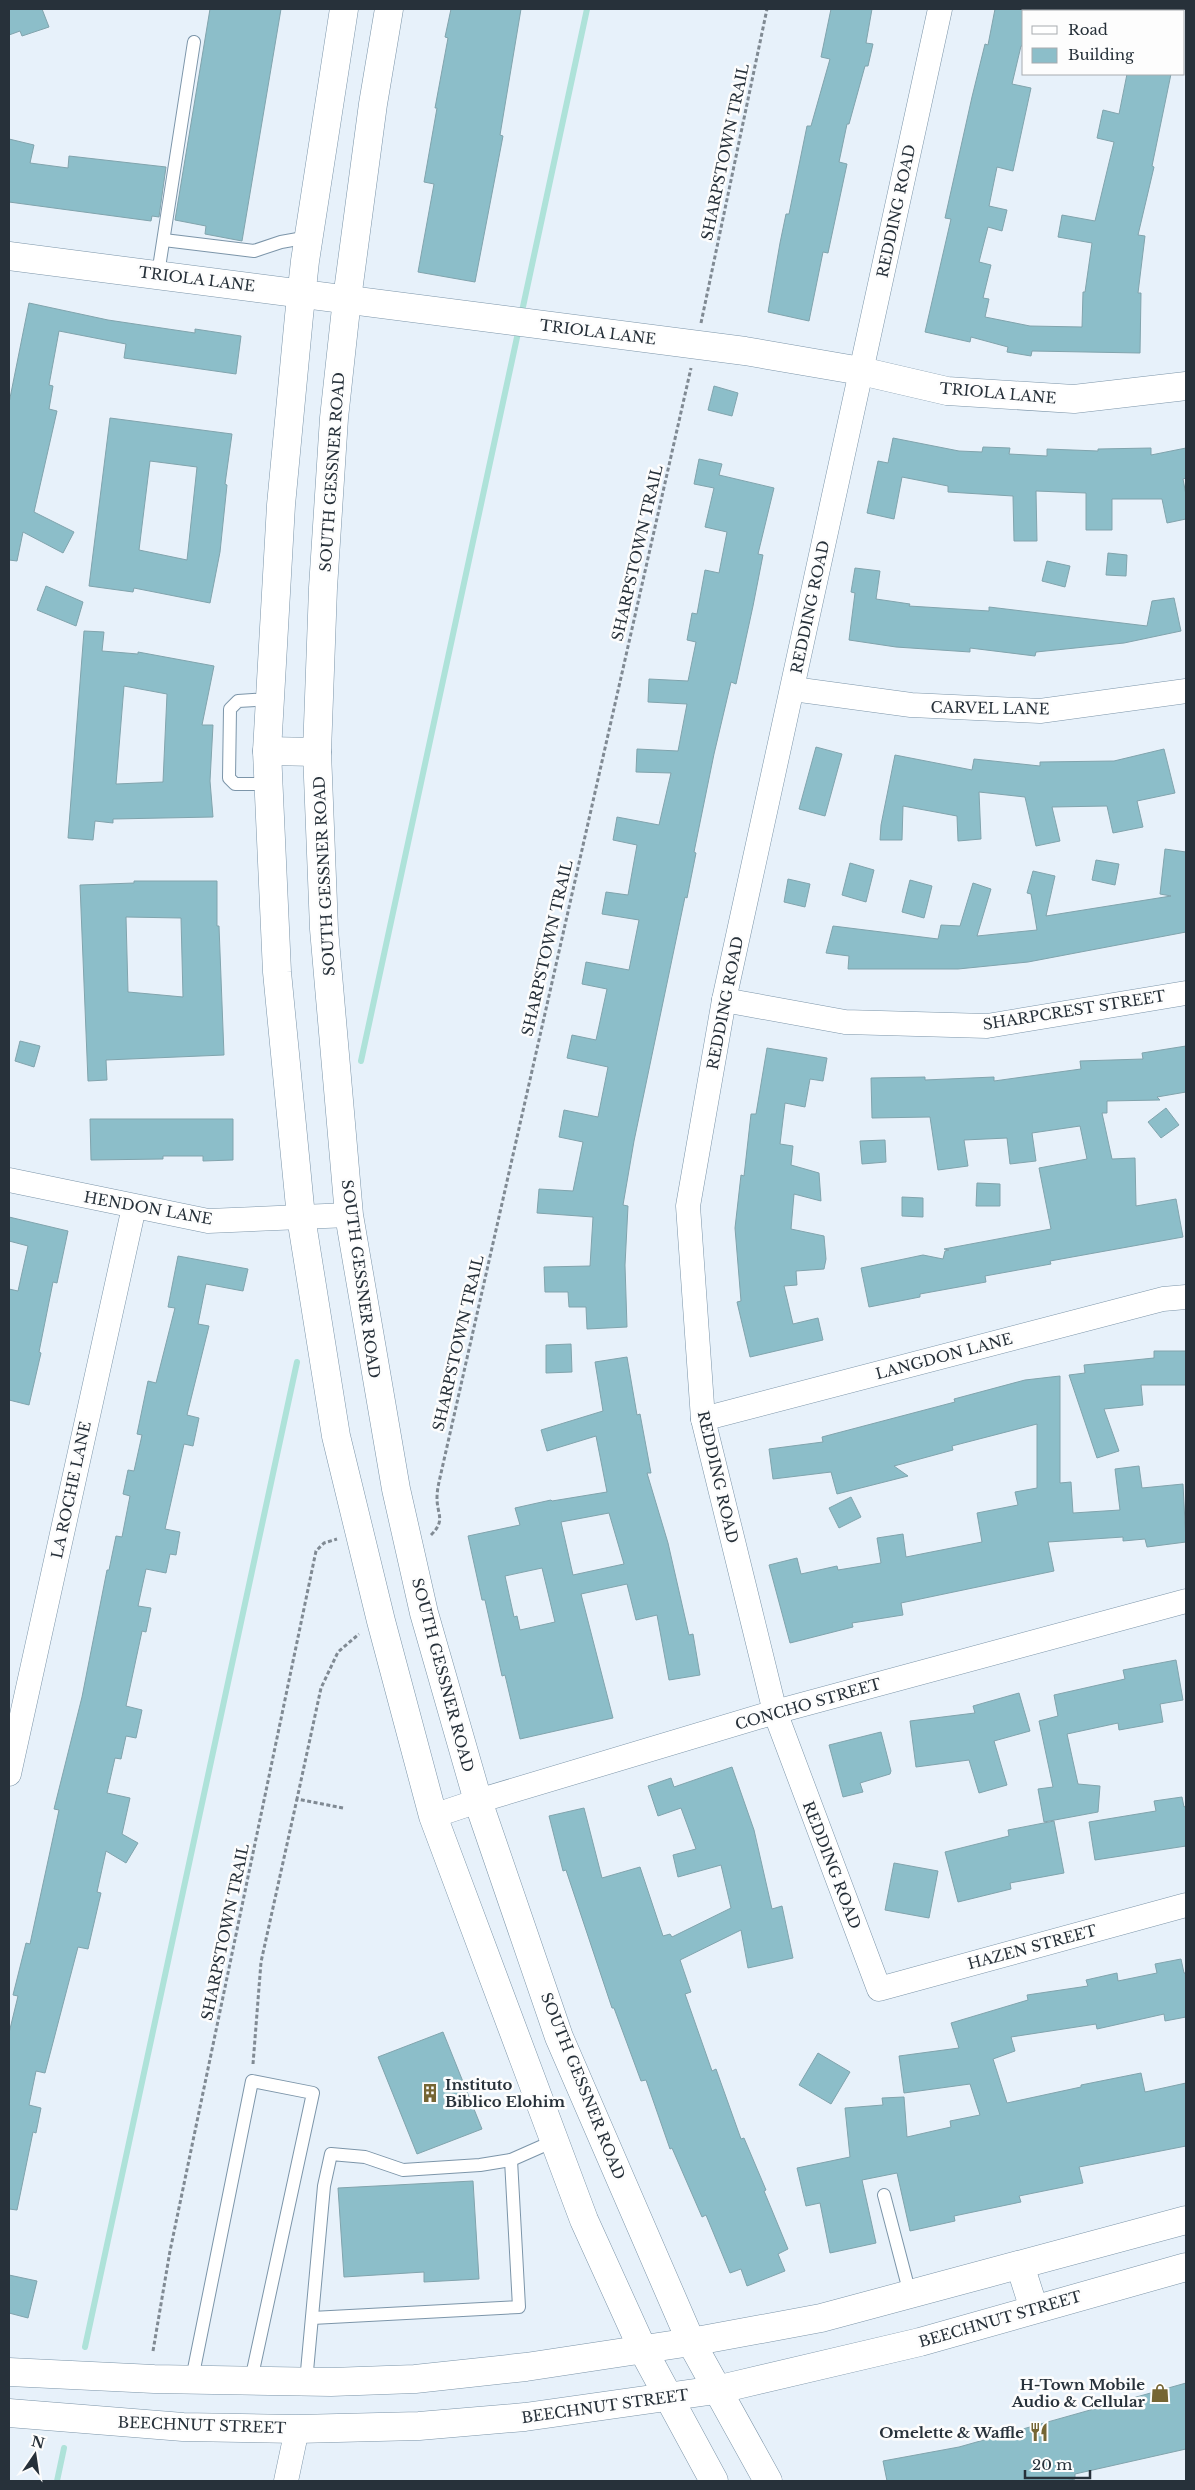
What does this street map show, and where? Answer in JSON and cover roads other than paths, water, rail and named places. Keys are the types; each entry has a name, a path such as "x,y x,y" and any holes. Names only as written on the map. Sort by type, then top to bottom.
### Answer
{"main road":[{"path":"344,9 301,292 281,505 267,752 277,972 301,1217 336,1436 381,1621 433,1816 584,2220 643,2350 714,2481"},
{"name":"SOUTH GESSNER ROAD","path":"390,9 373,104 347,298 334,418 323,588 317,752 324,929 349,1216 396,1489 424,1613 478,1800 559,2037 691,2342 768,2481"},
{"name":"TRIOLA LANE","path":"9,256 301,292 745,351 861,370 947,391 1074,399 1186,386"},
{"path":"267,752 317,752"},
{"path":"9,2372 50,2375 306,2382 414,2379 526,2367 643,2350 821,2318 1186,2220"},
{"path":"1020,2264 1034,2309"},
{"name":"BEECHNUT STREET","path":"9,2413 182,2427 297,2429 419,2426 525,2418 716,2390 920,2342 1186,2267"}],"street":[{"name":"REDDING ROAD","path":"879,1989 775,1712 703,1419 688,1206 724,1000 940,9"},
{"name":"CARVEL LANE","path":"793,689 911,705 1040,711 1186,691"},
{"name":"SHARPCREST STREET","path":"724,1000 845,1022 987,1026 1186,994"},
{"name":"HENDON LANE","path":"9,1180 208,1221 349,1216"},
{"name":"LA ROCHE LANE","path":"9,1774 134,1207"},
{"name":"LANGDON LANE","path":"703,1419 1163,1299 1186,1297"},
{"name":"CONCHO STREET","path":"433,1816 478,1800 775,1712 1186,1601"},
{"name":"HAZEN STREET","path":"879,1989 1186,1905"},
{"path":"286,2481 297,2429"}],"lane":[{"path":"158,274 194,42"},
{"path":"164,240 254,251 282,242 309,237"},
{"path":"269,784 235,784 229,778 230,709 238,700 270,700"},
{"path":"192,2379 252,2081 313,2093 251,2380"},
{"path":"306,2382 324,2186 331,2154 364,2157 403,2170 480,2165 511,2160 554,2141"},
{"path":"312,2318 519,2307 511,2160"},
{"path":"884,2195 910,2294"}],"waterway":[{"path":"521,316 587,9"},
{"path":"361,1061 519,328"},
{"path":"85,2347 297,1362"},
{"path":"57,2481 64,2448"}],"place":[{"name":"Instituto Biblico Elohim","path":"430,2093"},
{"name":"H-Town Mobile Audio & Cellular","path":"1160,2393"},
{"name":"Omelette & Waffle","path":"1039,2432"}]}
